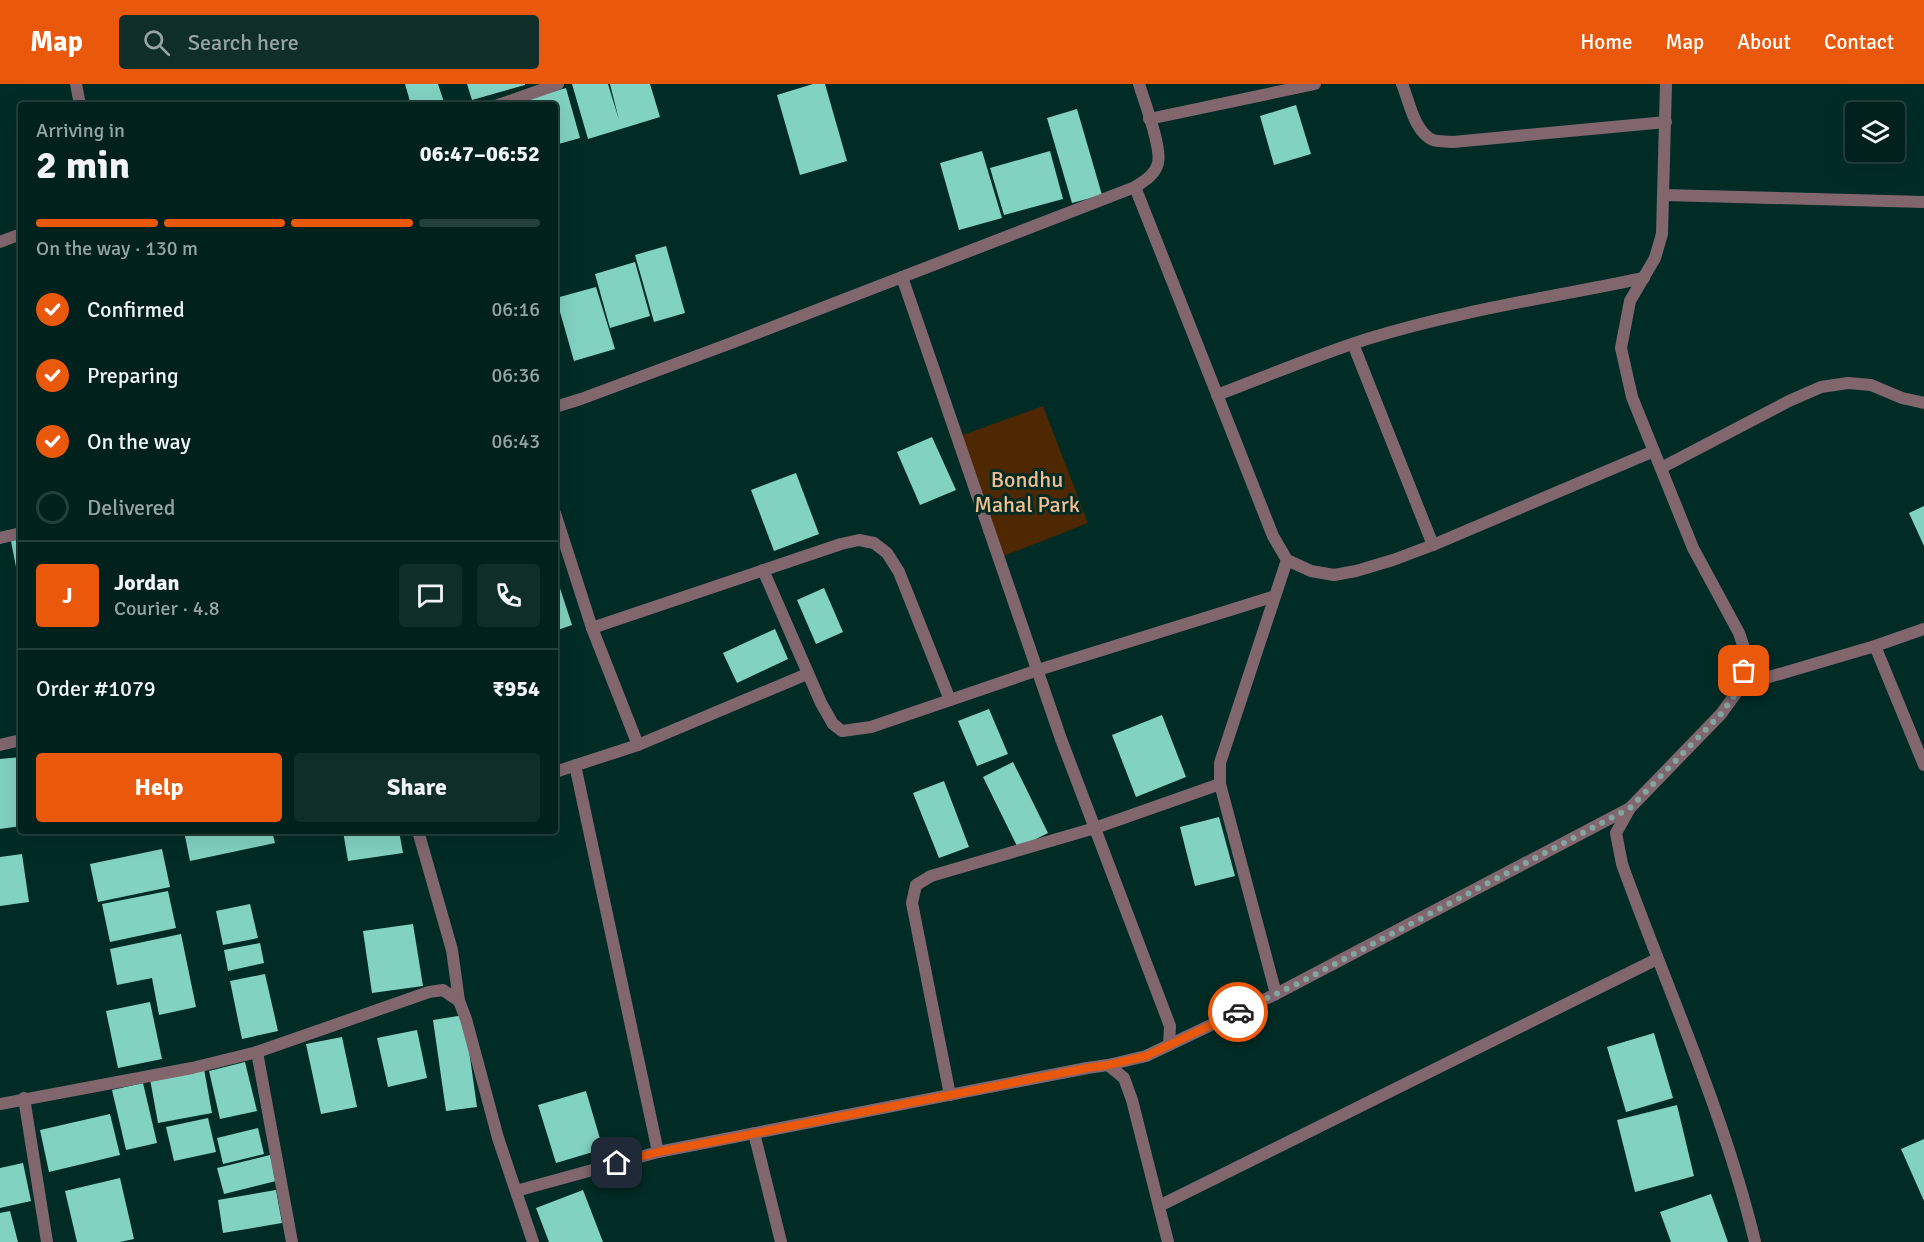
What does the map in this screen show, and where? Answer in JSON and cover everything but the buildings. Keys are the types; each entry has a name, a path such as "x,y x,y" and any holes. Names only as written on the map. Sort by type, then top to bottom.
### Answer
{"street":[{"path":"76,84 79,102"},
{"path":"507,102 558,84"},
{"path":"558,406 734,342 1135,187 1150,177 1158,162 1156,141 1139,84"},
{"path":"1149,119 1315,84"},
{"path":"1402,84 1409,109 1419,127 1433,140 1453,142 1666,122"},
{"path":"1666,84 1662,234 1655,258 1630,301 1621,348 1632,397 1653,451 1693,548 1739,633 1747,657 1742,685 1721,714 1630,808 1616,833 1622,864 1719,1122 1746,1204 1755,1242"},
{"path":"1135,187 1274,537 1287,560 1311,571 1334,575 1393,560 1653,451"},
{"path":"1664,195 1924,202"},
{"path":"0,242 18,235"},
{"path":"902,277 1038,670 1170,1026 1169,1045"},
{"path":"1217,395 1353,344 1422,324 1644,278"},
{"path":"1353,344 1433,545"},
{"path":"1661,468 1789,401 1821,387 1848,383 1871,385 1902,398 1924,403"},
{"path":"558,522 592,628 639,745"},
{"path":"0,538 18,534"},
{"path":"592,628 842,544 859,540 874,543 887,553 899,572 950,700"},
{"path":"1276,994 1220,784 1220,763 1287,560"},
{"path":"763,570 807,674 833,724 842,731 871,727 1038,670 1275,596"},
{"path":"1742,685 1875,646 1924,629"},
{"path":"1875,646 1924,765"},
{"path":"558,770 639,745 807,674"},
{"path":"0,745 18,741"},
{"path":"575,765 658,1152"},
{"path":"950,1095 912,903 916,885 931,876 1095,828 1220,784"},
{"path":"516,1191 658,1152 1146,1056 1276,994 1630,808"},
{"path":"419,834 452,950 459,1001 466,1019 498,1138 533,1242"},
{"path":"1159,1206 1658,959"},
{"path":"0,1104 192,1068 257,1052 429,992 443,990 459,1001"},
{"path":"257,1052 292,1242"},
{"path":"1108,1065 1124,1078 1132,1100 1168,1242"},
{"path":"24,1098 47,1242"},
{"path":"754,1133 781,1242"}],"green space":[{"name":"Bondhu Mahal Park","path":"1043,406 1088,523 1001,557 960,436"}],"way so far":[{"path":"1238,1012 1297,984 1630,808 1721,714 1742,685 1744,671"}],"route":[{"path":"617,1163 658,1152 1146,1056 1238,1012"}]}
